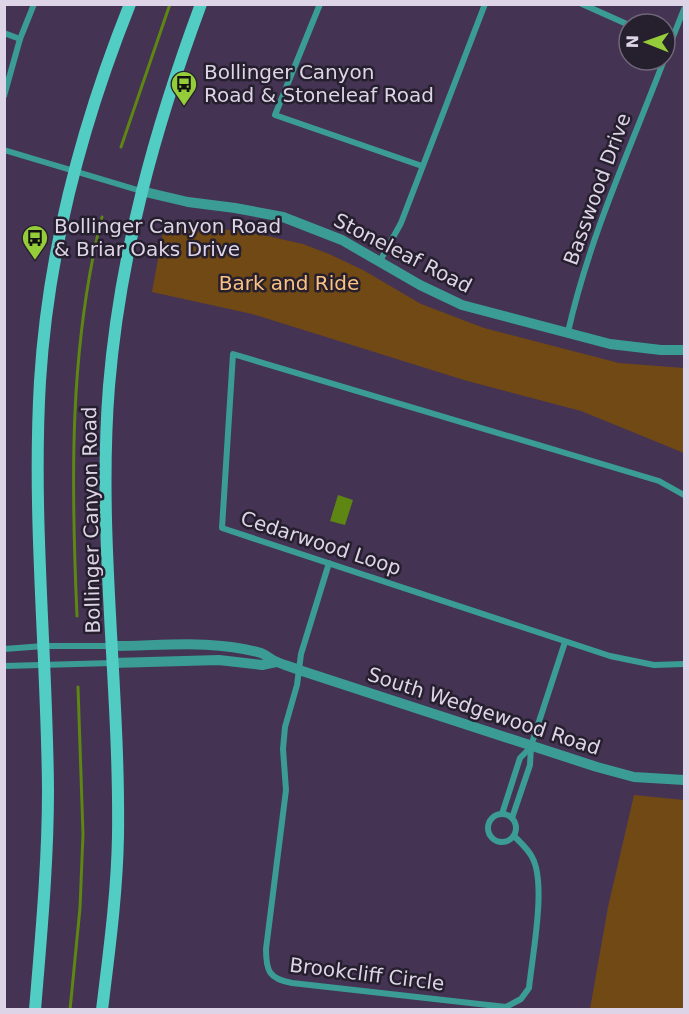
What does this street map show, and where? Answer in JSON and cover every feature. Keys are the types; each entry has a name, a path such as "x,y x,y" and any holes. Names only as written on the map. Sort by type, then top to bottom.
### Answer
{"main road":[{"path":"34,1010 48,809 45,664 37,519 40,380 47,314 59,243 75,171 90,116 130,4"},
{"name":"Bollinger Canyon Road","path":"102,1010 114,908 118,838 106,513 109,387 115,325 141,190 159,124 201,4"}],"street":[{"path":"4,96 20,39 34,4"},
{"path":"320,4 275,115 422,166"},
{"path":"380,261 401,223 485,4"},
{"path":"582,4 617,20"},
{"name":"Basswood Drive","path":"677,23 684,9"},
{"path":"4,33 20,39"},
{"name":"Basswood Drive","path":"568,332 583,271 605,205 658,72"},
{"path":"4,150 141,190"},
{"name":"Stoneleaf Road","path":"141,190 188,202 283,217 342,240 420,285 462,305 627,347 684,350"},
{"name":"Cedarwood Loop","path":"684,495 658,481 233,354 222,528 610,656 654,665 684,664"},
{"path":"299,670 301,654 329,564"},
{"path":"512,818 502,814 495,816 490,822 491,835 502,842 514,836 516,828 512,818 531,762 531,746 565,642"},
{"name":"South Wedgewood Road","path":"112,646 184,644 226,646 264,654 276,662 299,670 597,767 634,777 684,780"},
{"path":"4,649 44,646 112,646"},
{"name":"South Wedgewood Road","path":"113,663 219,660 262,665 276,662"},
{"path":"4,666 113,663"},
{"name":"Brookcliff Circle","path":"299,670 285,727 283,748 286,790 266,949 266,964 272,976 279,981 292,983 506,1007 521,999 529,988 539,890 537,869 532,856 514,836"},
{"path":"502,814 520,758 531,746"}],"green space":[{"name":"Bark and Ride","path":"165,221 189,226 249,232 303,244 363,270 421,304 484,328 619,363 684,368 684,453 581,411 464,380 252,314 152,292"},
{"path":"634,795 684,800 684,1009 590,1009 608,907"}],"shaded area":[{"path":"338,495 353,500 345,525 330,521"}],"waterway":[{"path":"121,147 170,4"},
{"path":"77,616 74,465 78,365 91,266 102,217"},
{"path":"70,1010 80,908 83,834 78,687"}],"place":[{"name":"Bollinger Canyon Road & Stoneleaf Road","path":"184,107"},
{"name":"Bollinger Canyon Road & Briar Oaks Drive","path":"35,261"}]}
